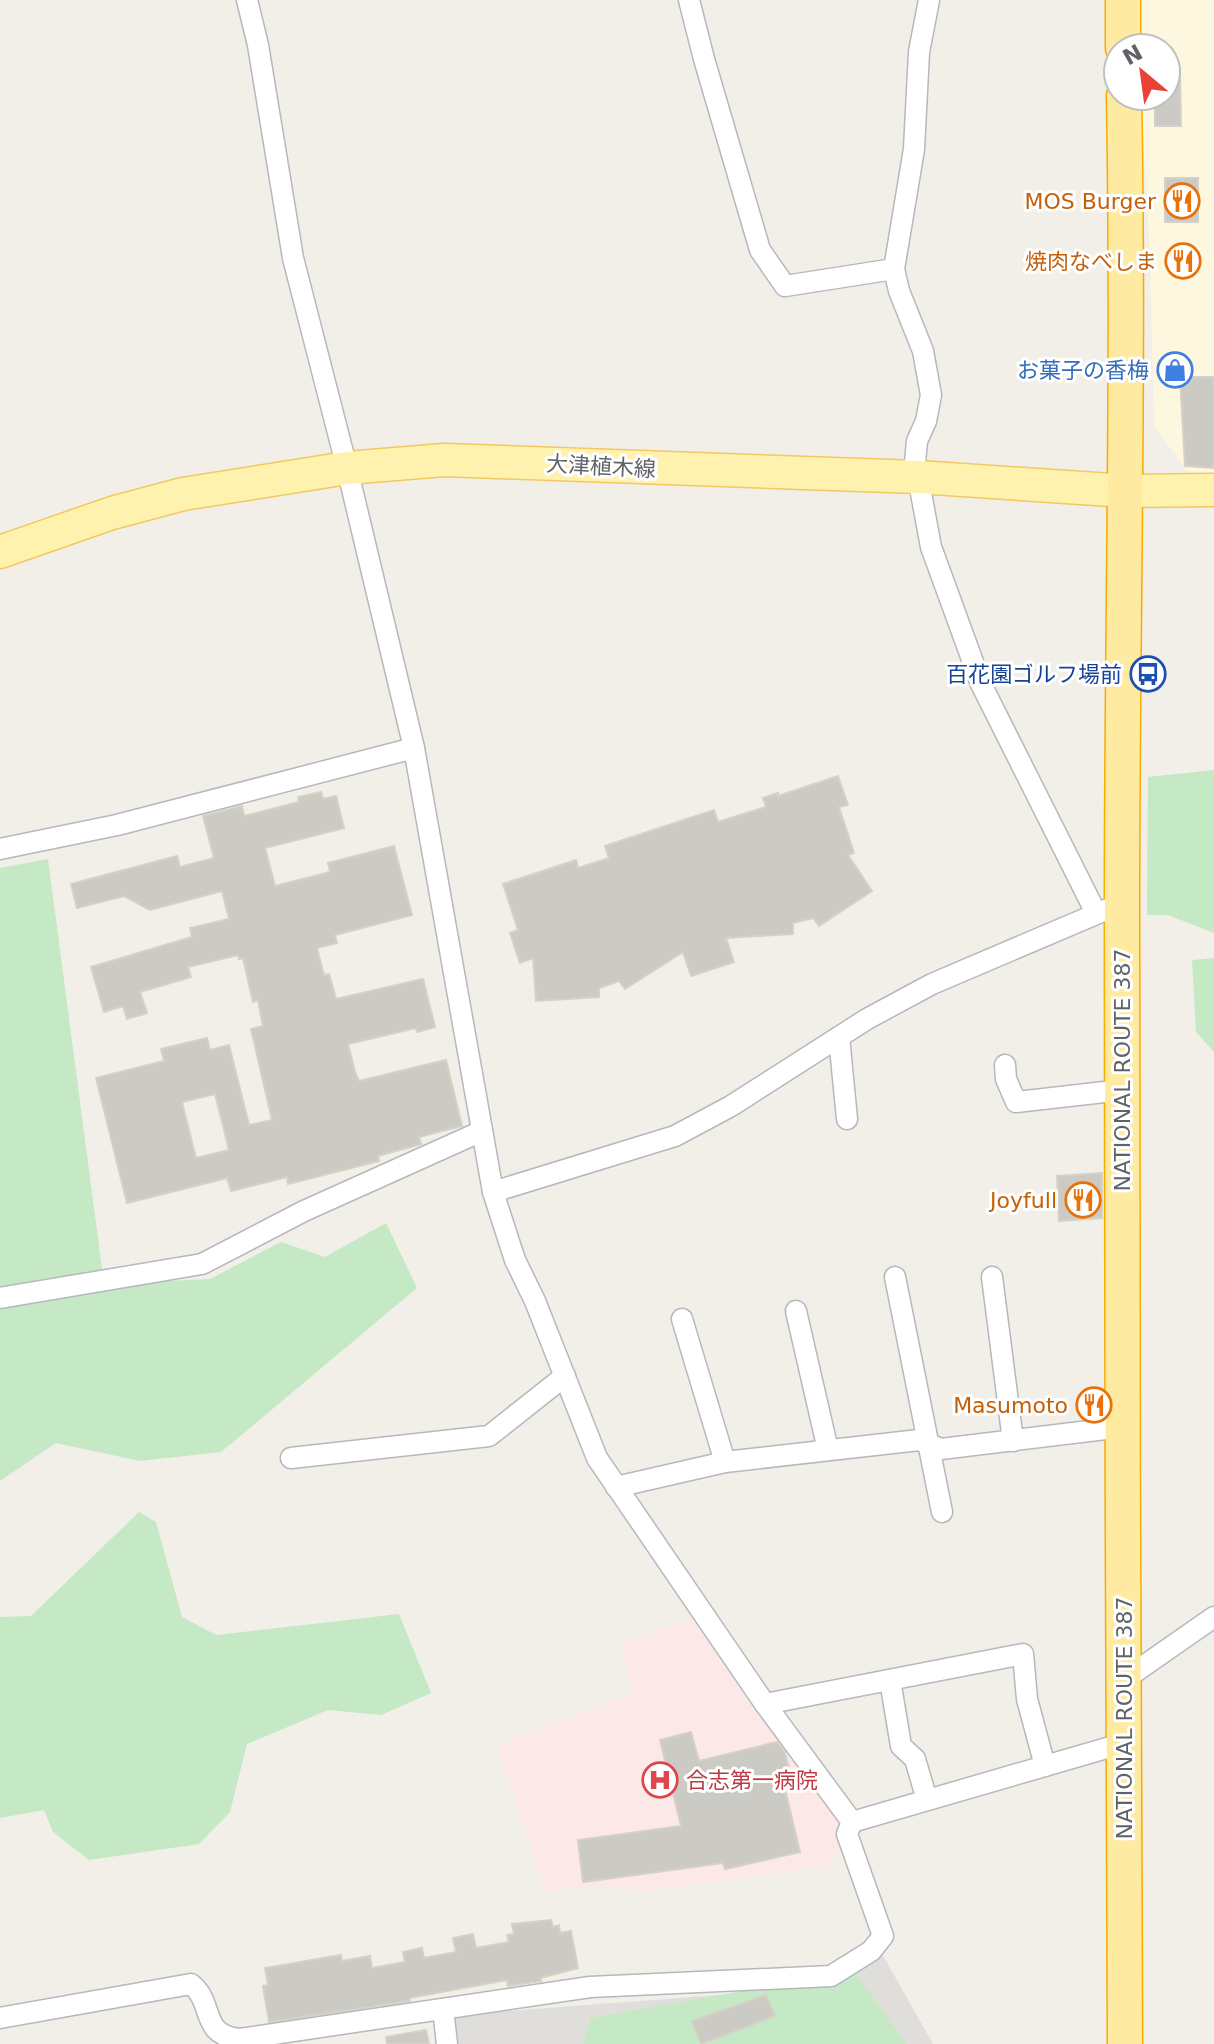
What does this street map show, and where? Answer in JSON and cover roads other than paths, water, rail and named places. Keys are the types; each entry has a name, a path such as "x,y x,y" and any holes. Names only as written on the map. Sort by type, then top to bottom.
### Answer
{"highway":[{"path":"1123,0 1123,32"},
{"name":"NATIONAL ROUTE 387","path":"1124,112 1126,491 1109,909 1122,1090 1125,2044"}],"main road":[{"name":"大津植木線","path":"0,552 112,513 183,494 347,468 459,460 918,477 1126,491 1214,490"}],"street":[{"path":"247,0 258,45 293,258 414,748 493,1192 515,1260 597,1458 765,1704 852,1822"},
{"path":"689,0 760,250 785,286 894,269"},
{"path":"493,1192 675,1136 731,1106 839,1037 932,984 1109,909 981,684 931,547 915,462 917,441 926,421 931,395 923,351 899,291 894,269 914,149 919,52 929,0"},
{"path":"0,849 117,825 414,748"},
{"path":"839,1037 847,1119"},
{"path":"1005,1065 1006,1079 1016,1102 1122,1090"},
{"path":"0,1298 202,1264 304,1211 482,1131"},
{"path":"895,1277 942,1512"},
{"path":"992,1277 1013,1441"},
{"path":"796,1311 828,1450"},
{"path":"682,1319 725,1462"},
{"path":"291,1458 489,1436 565,1376"},
{"path":"616,1487 725,1462 919,1440 941,1449 1122,1427"},
{"path":"1125,1679 1214,1617"},
{"path":"765,1704 1023,1654 1027,1699 1045,1766"},
{"path":"890,1680 901,1746 915,1759 927,1800"},
{"path":"852,1822 1124,1743"},
{"path":"0,2018 182,1984 195,1987 214,2029 240,2039 590,1987 831,1976 871,1951 883,1936 847,1834 852,1822"},
{"path":"443,2009 447,2044"}],"place":[{"name":"MOS Burger","path":"1182,201"},
{"name":"焼肉なべしま","path":"1183,261"},
{"name":"お菓子の香梅","path":"1175,370"},
{"name":"百花園ゴルフ場前","path":"1148,674"},
{"name":"Joyfull","path":"1083,1200"},
{"name":"Masumoto","path":"1094,1405"},
{"name":"合志第一病院","path":"660,1780"}]}
